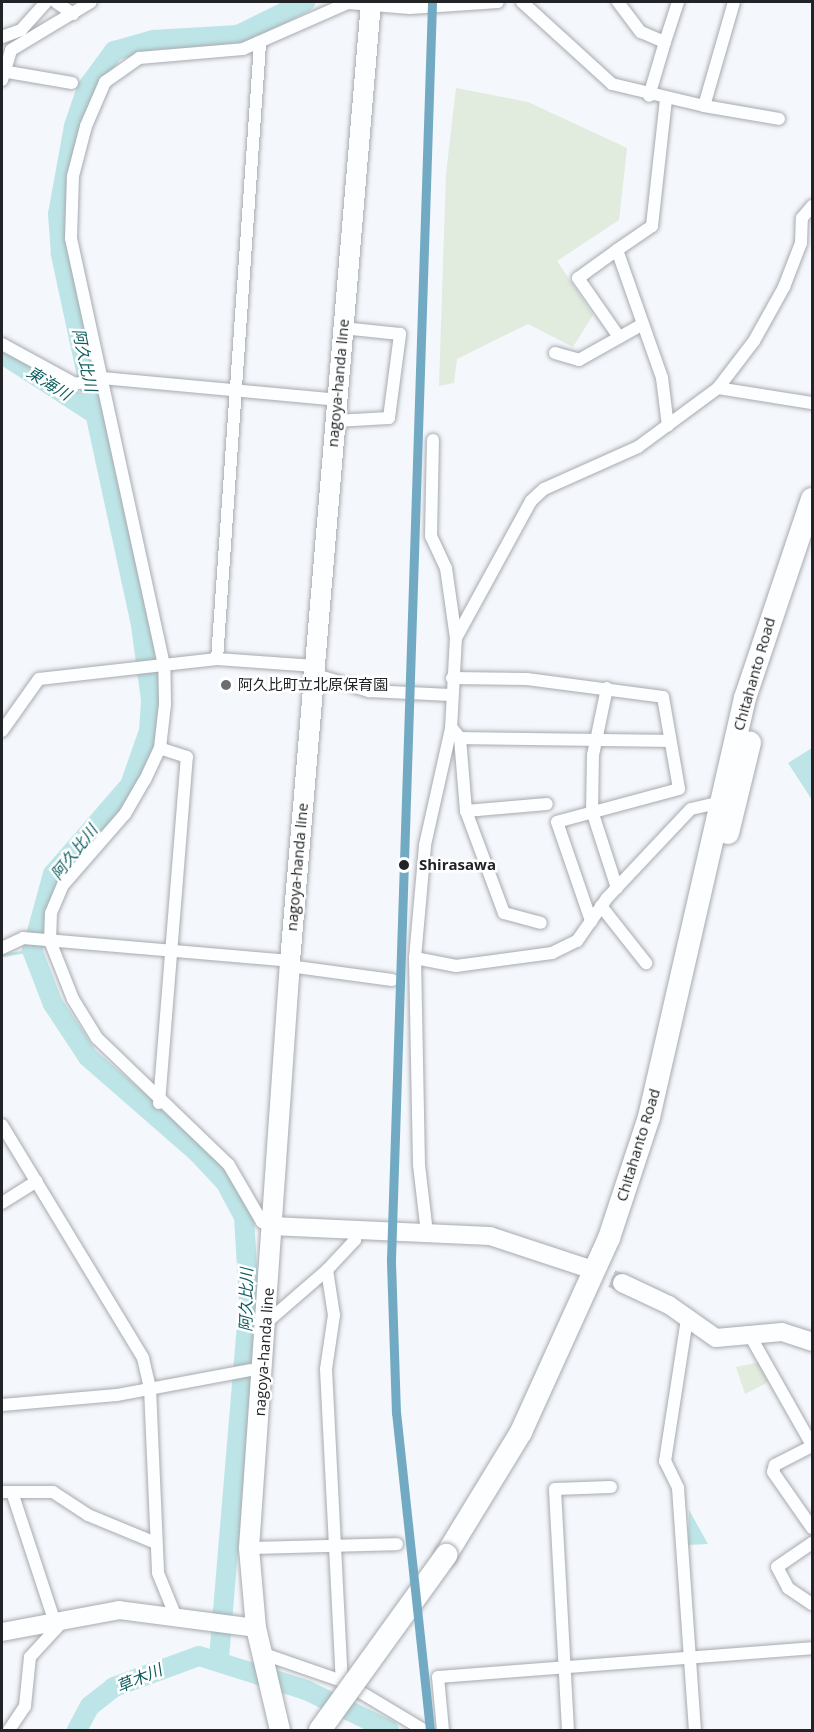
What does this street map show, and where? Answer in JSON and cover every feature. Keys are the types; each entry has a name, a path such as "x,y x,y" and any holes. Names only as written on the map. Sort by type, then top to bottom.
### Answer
{"highway":[{"name":"Chitahanto Road","path":"320,1731 452,1558 521,1432 609,1238 649,1117 745,698 813,499"},
{"name":"Chitahanto Road","path":"338,1731 452,1558 535,1439 623,1244 664,1120 760,702 813,541"}],"main road":[{"name":"nagoya-handa line","path":"279,1731 256,1628 249,1548 251,1370 267,1322 271,1226 289,964 371,3"}],"street":[{"path":"2,37 21,30 46,2"},
{"path":"56,2 73,14"},
{"path":"72,83 2,74 17,46 92,2"},
{"path":"498,2 348,3 322,11 260,44 139,58 114,72 98,98 76,161 70,216 102,378 164,665 160,748 125,814 63,885 51,913 50,941 73,999 97,1038 159,1103 229,1165 262,1222 271,1226 506,1239 587,1268"},
{"path":"522,2 612,84 649,96 778,118"},
{"path":"618,2 641,32 665,42"},
{"path":"649,96 678,2"},
{"path":"704,106 734,2"},
{"path":"217,659 238,388 260,44"},
{"path":"619,338 578,278 652,226 666,99"},
{"path":"456,638 531,501 668,426 718,388 754,341 784,287 801,243 802,218 813,206"},
{"path":"616,250 662,378 668,426"},
{"path":"555,353 579,360 643,324"},
{"path":"335,421 389,418 400,334 342,328"},
{"path":"2,344 75,384 102,378 238,388 337,400"},
{"path":"718,388 813,403"},
{"path":"427,1233 419,1165 415,958 425,845 451,727 450,695 456,638 446,568 431,536 433,440"},
{"path":"2,731 39,679 217,659 314,670 369,691 450,695"},
{"path":"452,678 660,693 679,789 556,822 591,921"},
{"path":"607,688 596,741 592,811 617,888"},
{"path":"451,727 460,738 466,811 504,913 541,923"},
{"path":"460,738 670,741"},
{"path":"159,1103 187,757 160,748"},
{"path":"466,811 547,804"},
{"path":"415,958 456,966 552,952 577,941 617,888 691,809 712,804"},
{"path":"602,906 646,963"},
{"path":"2,948 23,938 289,964 392,980"},
{"path":"2,1125 130,1332 150,1388 158,1574 176,1617"},
{"path":"2,1203 37,1181"},
{"path":"267,1322 327,1270 355,1240 356,1230"},
{"path":"327,1270 334,1315 326,1369 342,1681"},
{"path":"622,1283 716,1338 748,1332 782,1332 813,1342"},
{"path":"687,1319 665,1461 678,1488 696,1731"},
{"path":"748,1332 813,1445 775,1465 773,1472 813,1528"},
{"path":"2,1405 150,1388 251,1370"},
{"path":"568,1731 555,1489 611,1487"},
{"path":"60,1618 7,1492 60,1495 88,1515 156,1543"},
{"path":"813,1543 777,1568 788,1588 813,1604"},
{"path":"249,1548 397,1544"},
{"path":"2,1632 60,1618 118,1610 256,1628"},
{"path":"9,1731 25,1706 30,1657 60,1618"},
{"path":"443,1731 438,1677 813,1648"},
{"path":"262,1658 342,1681 424,1731"}],"shaded area":[{"path":"456,88 528,102 627,148 619,220 557,261 593,315 573,347 528,324 457,359 454,383 439,386 446,174"},
{"path":"760,1362 772,1380 745,1394 736,1367"}],"water":[{"path":"812,748 812,800 788,763"},
{"path":"689,1510 708,1544 688,1545"}],"waterway":[{"name":"阿久比川","path":"219,1658 249,1301 244,1217 225,1182 198,1153 88,1057 53,1004 32,950 53,874 130,785 149,731 151,700 141,625 61,254 58,214 74,126 87,88 114,51 153,40 238,35 305,2"},
{"name":"東海川","path":"2,354 95,414"},
{"path":"2,955 32,950"},
{"name":"阿久比川","path":"77,1730 90,1706 114,1687 199,1656 306,1690 389,1730"}],"tunnel":[{"path":"587,1268 622,1283"}],"transit line":[{"path":"430,1730 396,1413 391,1259 432,2"}],"place":[{"name":"阿久比町立北原保育園","path":"226,685"},
{"name":"Shirasawa","path":"404,865"}],"water label":[{"name":"草木川","path":"139,1678"}]}
